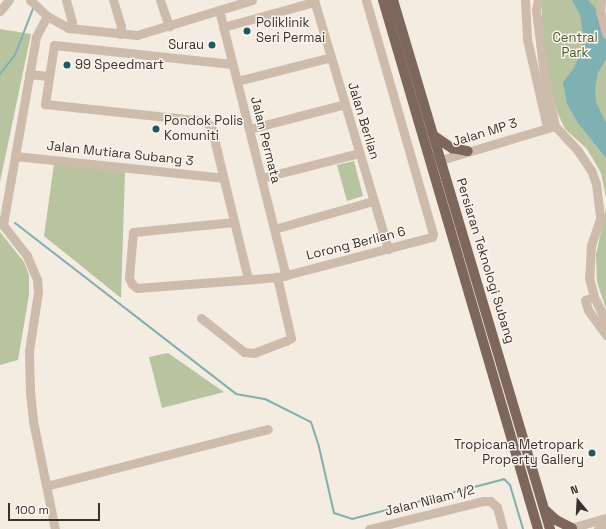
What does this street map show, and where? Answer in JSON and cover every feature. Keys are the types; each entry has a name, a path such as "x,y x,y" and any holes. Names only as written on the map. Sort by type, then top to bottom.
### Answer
{"main road":[{"name":"Persiaran Teknologi Subang","path":"383,0 399,38 434,136 436,161"},
{"name":"Persiaran Teknologi Subang","path":"393,0 399,38 494,356 550,529"},
{"path":"434,136 452,148 468,151"},
{"name":"Persiaran Teknologi Subang","path":"494,356 538,529"},
{"path":"544,508 556,520 570,528"}],"street":[{"path":"0,11 9,0"},
{"path":"66,0 72,22 70,28"},
{"path":"113,0 121,26 120,34"},
{"path":"160,0 169,26"},
{"path":"33,3 47,16 70,28 120,34 137,34 169,26 252,0"},
{"name":"Lorong Berlian 6","path":"234,222 132,232 129,278 137,288 282,276 432,237 433,234 366,0"},
{"path":"525,0 527,39 551,126 582,157 596,184 600,219 589,261 594,298 606,322"},
{"path":"538,0 536,10 551,126"},
{"path":"601,0 600,11 606,34"},
{"path":"223,27 314,1"},
{"name":"Jalan Berlian","path":"314,1 388,249"},
{"name":"Jalan Permata","path":"201,318 244,352 254,353 291,338 274,229 219,10"},
{"path":"47,16 38,28 3,225 30,260 37,280 38,292 30,351 30,392 33,419 55,529"},
{"path":"232,64 54,45 44,104 204,120 210,126 248,279"},
{"path":"237,81 331,57"},
{"path":"29,74 48,76"},
{"path":"249,129 345,104"},
{"name":"Jalan MP 3","path":"436,161 551,126"},
{"path":"261,178 359,153"},
{"name":"Jalan Mutiara Subang 3","path":"15,156 223,178"},
{"path":"274,229 373,201"},
{"path":"594,298 585,300 588,310 606,335"},
{"path":"46,486 268,429"},
{"name":"Jalan Nilam 1/2","path":"369,529 483,501 490,501 497,507 503,529"},
{"path":"570,528 606,518"},
{"path":"598,529 606,527"}],"green space":[{"name":"Central Park","path":"542,0 598,0 606,39 606,197 601,173 587,149 565,129 558,114 548,81 542,39"},
{"path":"0,29 31,34 0,182"},
{"path":"354,161 363,196 347,201 337,165"},
{"path":"54,164 125,172 121,298 44,236"},
{"path":"606,208 606,309 597,282 596,255"},
{"path":"0,232 24,262 29,275 29,295 18,360 0,365"},
{"path":"168,353 224,392 162,408 149,357"}],"water":[{"path":"572,0 588,0 597,10 606,39 606,59 598,73 595,87 596,102 606,123 606,158 578,123 567,104 563,82 574,68 581,51 583,33 580,15"}],"waterway":[{"path":"0,74 15,55 34,6"},
{"path":"15,223 236,394 265,399 311,422 319,447 334,513 352,519 504,479 510,485 523,529"}],"place":[{"name":"Poliklinik Seri Permai","path":"247,31"},
{"name":"Surau","path":"212,45"},
{"name":"99 Speedmart","path":"67,65"},
{"name":"Pondok Polis Komuniti","path":"156,129"},
{"name":"Tropicana Metropark Property Gallery","path":"592,453"}]}
